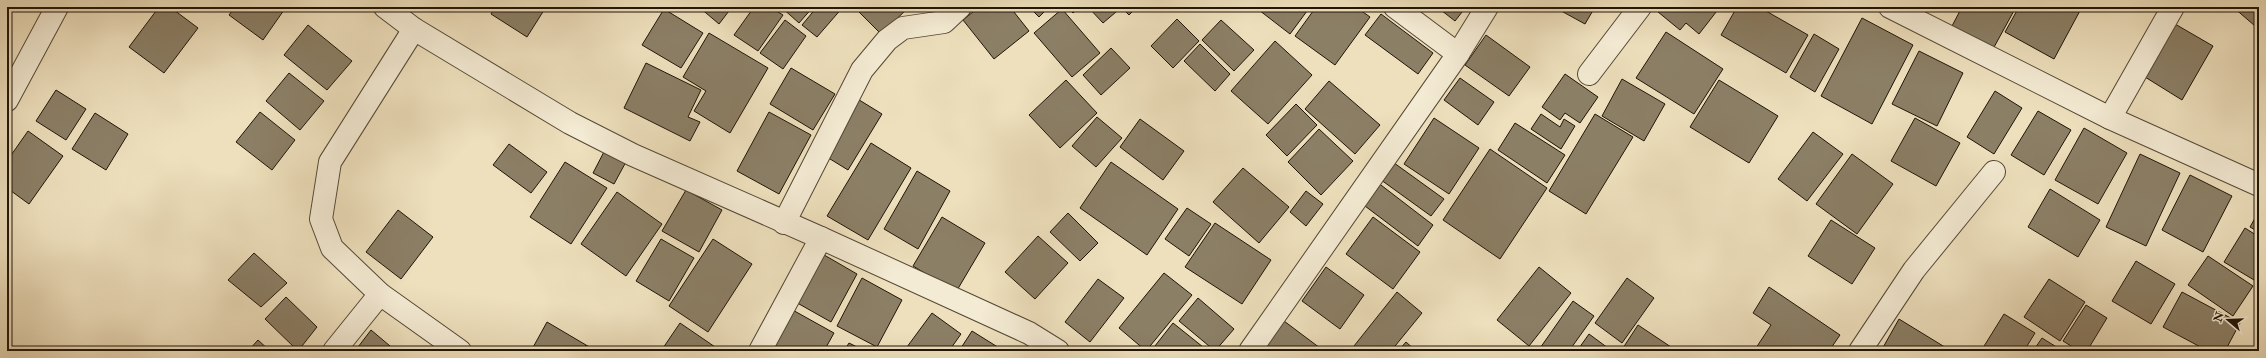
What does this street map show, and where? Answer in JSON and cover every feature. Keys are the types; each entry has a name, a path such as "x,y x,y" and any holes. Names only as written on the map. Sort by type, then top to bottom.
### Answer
{"street":[{"path":"7,100 57,7"},
{"path":"385,7 414,29 570,123 633,155 821,238 1029,333 1058,351"},
{"path":"784,222 862,70 887,40 903,28 944,22 960,7"},
{"path":"1396,7 1458,54"},
{"path":"1250,351 1458,54 1487,7"},
{"path":"1589,74 1640,7"},
{"path":"1890,7 2110,118 2259,184"},
{"path":"2110,118 2173,7"},
{"path":"414,29 330,162 321,219 332,248 380,294 460,351"},
{"path":"1860,351 1914,270 1994,172"},
{"path":"760,351 821,238"},
{"path":"334,351 380,294"}],"building":[{"path":"159,7 170,7 198,28 164,73 129,47"},
{"path":"235,7 280,7 284,10 263,40 229,15"},
{"path":"495,7 546,7 527,37 491,14"},
{"path":"699,7 732,7 719,24"},
{"path":"754,7 770,7 783,15 758,51 734,35"},
{"path":"781,7 813,7 799,23"},
{"path":"817,7 843,7 817,37 802,25"},
{"path":"854,7 909,7 881,34"},
{"path":"979,7 1010,7 1029,31 994,59 963,20"},
{"path":"1029,7 1049,7 1039,17"},
{"path":"1067,7 1080,7 1073,13"},
{"path":"1088,7 1112,7 1116,12 1103,23"},
{"path":"1121,7 1137,7 1129,15"},
{"path":"1255,7 1310,7 1290,34"},
{"path":"1316,7 1356,7 1370,17 1335,65 1295,36"},
{"path":"1437,7 1466,7 1455,21"},
{"path":"1554,7 1595,7 1585,24"},
{"path":"1652,7 1720,7 1699,34 1686,23 1680,30"},
{"path":"1737,7 1759,7 1808,35 1786,73 1721,35"},
{"path":"1962,7 2016,7 1993,49 1952,26"},
{"path":"2019,7 2082,7 2054,59 2005,32"},
{"path":"2233,7 2259,7 2259,22 2255,26"},
{"path":"664,9 703,33 681,68 642,45"},
{"path":"1062,9 1100,53 1072,77 1034,33"},
{"path":"1381,14 1433,53 1418,74 1365,35"},
{"path":"1862,18 1913,45 1872,124 1821,96"},
{"path":"1177,19 1199,41 1173,68 1151,46"},
{"path":"785,20 806,36 783,69 760,53"},
{"path":"1221,20 1254,50 1234,71 1202,40"},
{"path":"2175,24 2213,46 2182,100 2145,77"},
{"path":"308,25 352,61 327,90 284,55"},
{"path":"1666,32 1723,69 1694,114 1636,78"},
{"path":"709,33 768,68 730,133 694,111 706,91 683,77"},
{"path":"1814,34 1839,49 1815,92 1790,77"},
{"path":"1486,35 1530,67 1509,96 1465,65"},
{"path":"1275,41 1312,75 1268,124 1231,91"},
{"path":"1200,44 1230,74 1215,91 1184,61"},
{"path":"1111,48 1130,68 1101,95 1083,75"},
{"path":"1919,51 1963,73 1937,126 1892,104"},
{"path":"646,63 701,90 688,117 700,122 690,141 624,108"},
{"path":"791,68 835,94 813,130 770,104"},
{"path":"289,73 324,101 300,130 266,101"},
{"path":"1565,74 1598,97 1580,123 1565,113 1560,120 1542,107"},
{"path":"1460,78 1494,102 1478,125 1444,100"},
{"path":"1622,79 1665,104 1644,141 1602,116"},
{"path":"1066,80 1097,113 1060,148 1029,115"},
{"path":"1719,80 1778,116 1749,163 1690,127"},
{"path":"1329,81 1380,125 1355,154 1305,109"},
{"path":"56,90 86,109 66,140 36,121"},
{"path":"1995,91 2022,108 1994,154 1967,137"},
{"path":"856,98 882,114 848,170 822,154"},
{"path":"1296,104 1317,125 1287,156 1266,135"},
{"path":"2038,111 2071,130 2044,175 2011,155"},
{"path":"260,112 295,140 272,170 236,142"},
{"path":"769,112 811,135 779,194 737,171"},
{"path":"95,113 128,134 106,170 72,149"},
{"path":"1541,114 1560,127 1564,119 1575,126 1561,149 1531,129"},
{"path":"1595,114 1633,137 1586,214 1549,191"},
{"path":"1097,117 1122,138 1096,167 1072,146"},
{"path":"1434,118 1479,148 1449,194 1404,164"},
{"path":"1915,118 1960,143 1936,186 1891,161"},
{"path":"1140,119 1184,151 1163,180 1120,147"},
{"path":"1515,123 1565,155 1547,183 1498,150"},
{"path":"2084,128 2127,153 2098,204 2055,180"},
{"path":"1319,129 1353,161 1321,195 1288,162"},
{"path":"28,131 63,156 29,204 7,188 7,161"},
{"path":"1813,132 1843,154 1807,201 1778,179"},
{"path":"871,143 911,168 868,240 827,216"},
{"path":"509,144 547,172 531,193 493,165"},
{"path":"606,148 627,160 614,184 593,173"},
{"path":"1490,149 1547,188 1500,259 1443,220"},
{"path":"1852,154 1893,184 1857,234 1816,204"},
{"path":"2140,154 2180,173 2146,246 2106,227"},
{"path":"1390,160 1444,199 1431,216 1377,177"},
{"path":"565,162 607,188 571,244 530,217"},
{"path":"1111,162 1178,209 1147,255 1080,208"},
{"path":"1243,168 1289,207 1259,243 1213,202"},
{"path":"917,171 950,191 918,249 884,229"},
{"path":"2190,175 2232,196 2203,252 2162,230"},
{"path":"1377,182 1433,225 1418,246 1361,203"},
{"path":"2050,189 2100,220 2078,257 2028,227"},
{"path":"686,190 722,210 699,252 662,231"},
{"path":"1306,191 1323,204 1306,226 1290,212"},
{"path":"617,192 662,224 626,276 581,244"},
{"path":"1187,208 1211,224 1189,256 1165,239"},
{"path":"398,210 433,237 401,279 366,252"},
{"path":"2259,211 2259,232 2250,227"},
{"path":"1068,213 1098,243 1080,261 1050,232"},
{"path":"942,217 985,243 956,292 913,266"},
{"path":"1373,217 1420,252 1393,289 1346,254"},
{"path":"1831,220 1875,248 1852,284 1808,256"},
{"path":"1215,223 1271,260 1242,304 1185,267"},
{"path":"2245,228 2259,237 2259,283 2224,262"},
{"path":"1038,236 1068,263 1035,299 1005,272"},
{"path":"661,239 694,258 669,301 636,281"},
{"path":"713,239 752,264 708,332 669,306"},
{"path":"819,252 857,274 831,322 792,300"},
{"path":"254,253 287,283 261,307 228,280"},
{"path":"2208,256 2253,286 2233,316 2188,285"},
{"path":"2136,261 2175,284 2151,324 2112,301"},
{"path":"1326,267 1364,295 1340,329 1302,301"},
{"path":"1539,267 1571,293 1529,346 1497,320"},
{"path":"1164,273 1192,295 1146,351 1119,328"},
{"path":"862,278 902,300 877,347 837,326"},
{"path":"1627,278 1654,298 1622,343 1595,323"},
{"path":"1098,279 1124,298 1090,342 1065,322"},
{"path":"2049,279 2085,302 2060,341 2024,317"},
{"path":"1769,287 1840,335 1829,351 1754,351 1771,325 1753,313"},
{"path":"1397,292 1422,313 1391,351 1350,351"},
{"path":"2182,292 2240,323 2225,351 2208,351 2163,327"},
{"path":"286,297 317,327 298,351 265,319"},
{"path":"1198,298 1234,329 1215,351 1179,321"},
{"path":"1573,301 1594,316 1569,351 1538,351"},
{"path":"2086,305 2107,318 2087,351 2079,351 2063,341"},
{"path":"789,308 834,333 824,351 765,351"},
{"path":"932,313 961,334 949,351 904,351"},
{"path":"2004,314 2035,333 2024,351 1981,351"},
{"path":"1899,319 1948,349 1947,351 1881,351"},
{"path":"1284,321 1324,351 1262,351"},
{"path":"547,322 586,345 582,351 531,351"},
{"path":"680,323 721,351 661,351"},
{"path":"1173,323 1208,351 1151,351"},
{"path":"1638,325 1677,351 1621,351"},
{"path":"371,330 396,351 355,351"},
{"path":"972,331 1004,351 959,351"},
{"path":"1589,334 1612,351 1577,351"},
{"path":"2042,338 2063,351 2033,351"},
{"path":"258,340 270,351 248,351"},
{"path":"1406,342 1416,351 1398,351"},
{"path":"849,343 865,351 844,351"},
{"path":"586,345 597,351 582,351"}]}
